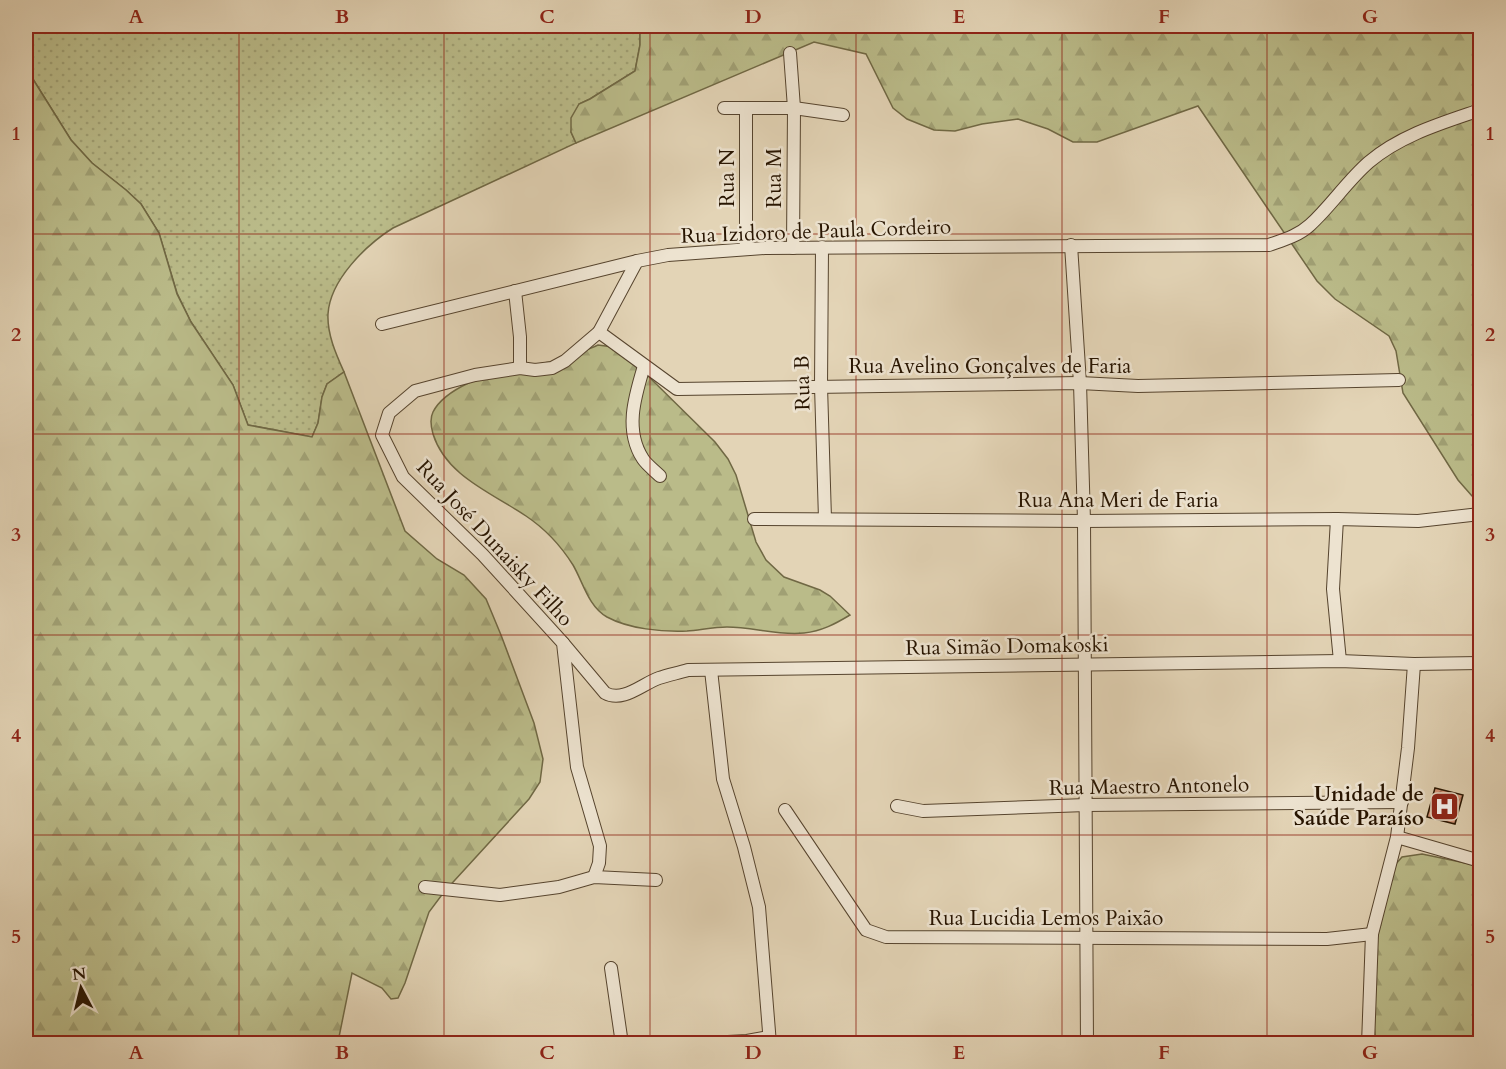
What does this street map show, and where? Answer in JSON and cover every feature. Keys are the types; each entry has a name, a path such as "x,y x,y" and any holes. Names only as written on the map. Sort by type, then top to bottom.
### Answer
{"street":[{"name":"Rua M","path":"790,53 794,108 793,248"},
{"path":"724,108 794,108 843,115"},
{"name":"Rua N","path":"746,108 747,249"},
{"name":"Rua Izidoro de Paula Cordeiro","path":"382,324 668,255 747,249 822,247 1269,245 1292,237 1309,227 1368,163 1387,149 1408,137 1480,110"},
{"path":"1071,245 1080,383 1084,521 1087,1044"},
{"name":"Rua B","path":"822,247 821,386 825,519"},
{"path":"599,332 637,261"},
{"path":"515,291 520,337 520,368"},
{"name":"Rua Avelino Gonçalves de Faria","path":"599,332 677,389 1080,383 1138,386 1400,380"},
{"name":"Rua José Dunaisky Filho","path":"594,877 599,863 600,846 577,767 563,643 483,555 403,477 382,435 389,413 415,391 475,375 520,368 535,370 552,368 565,361 599,332"},
{"path":"644,366 634,397 632,423 636,444 644,460 660,476"},
{"name":"Rua Ana Meri de Faria","path":"754,519 1418,521 1480,514"},
{"path":"1337,519 1333,589 1340,661"},
{"name":"Rua Simão Domakoski","path":"563,643 605,693 613,697 626,694 658,678 688,670 1340,661 1414,664 1480,663"},
{"path":"1368,1044 1372,933 1397,837 1408,748 1414,664"},
{"path":"689,1044 769,1041 759,907 744,847 723,779 711,670"},
{"name":"Rua Maestro Antonelo","path":"897,806 923,811 1086,805 1402,802"},
{"name":"Rua Lucidia Lemos Paixão","path":"785,810 866,930 886,937 1327,939 1372,933"},
{"path":"1397,837 1480,861"},
{"path":"424,887 500,895 559,887 594,877 657,880"},
{"path":"611,968 622,1044"}],"green space":[{"path":"26,26 640,26 640,45 635,71 579,104 571,132 576,143 393,228 372,244 351,265 335,289 328,314 335,351 344,372 327,384 322,397 318,423 312,437 248,425 233,385 191,322 177,293 159,233 141,204 92,163 71,140 26,68"},
{"path":"640,26 1480,26 1480,502 1458,480 1403,393 1396,351 1389,336 1335,299 1317,281 1198,106 1097,142 1073,142 1048,129 1018,119 982,124 955,131 934,130 907,119 893,108 866,54 814,42 576,143 571,132 571,118 579,104 635,71 640,45"},
{"path":"26,68 71,140 92,163 141,204 159,233 177,294 191,322 233,385 248,425 312,437 318,423 322,397 327,384 344,372 405,531 437,559 464,575 486,599 534,723 543,759 540,782 529,799 444,892 429,912 398,998 391,999 382,988 352,973 339,1037 341,1043 26,1043"},
{"path":"598,345 613,347 642,370 715,442 728,459 736,475 756,542 766,560 784,577 830,596 850,615 823,629 794,634 727,627 667,631 635,627 616,621 595,607 573,565 546,532 526,516 459,472 439,449 433,434 431,417 439,403 458,389 494,373 561,360"},
{"path":"1422,854 1480,866 1480,1043 1376,1044 1374,1026 1378,914 1387,874 1402,857"}],"building":[{"name":"Unidade de Saúde Paraíso","path":"1435,788 1463,795 1455,824 1427,817"}],"place":[{"name":"Unidade de Saúde Paraíso","path":"1445,806"}]}
